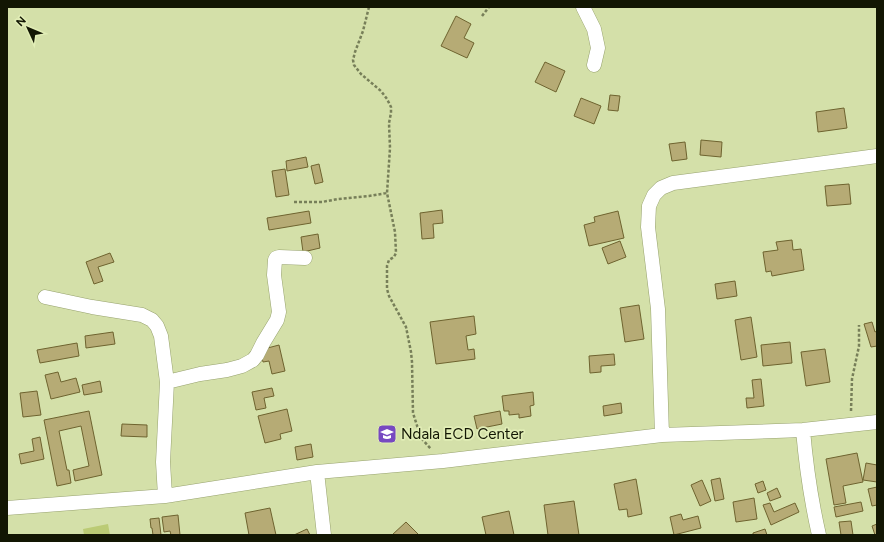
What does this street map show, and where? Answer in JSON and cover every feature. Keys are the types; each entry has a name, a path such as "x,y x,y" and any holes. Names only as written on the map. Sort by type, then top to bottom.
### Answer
{"street":[{"path":"584,7 594,29 598,48 594,65"},
{"path":"662,435 658,309 648,227 649,206 654,196 661,188 673,183 877,156"},
{"path":"167,382 235,368 247,364 253,360 277,320 279,312 274,276 274,260 279,257 305,258"},
{"path":"45,297 92,307 138,314 150,318 156,323 160,332 167,382 163,462 165,496"},
{"path":"7,508 165,496 317,472 443,461 662,435 803,430 877,422"},
{"path":"803,430 808,479 819,535"},
{"path":"317,472 324,535"}],"path":[{"path":"369,7 353,60 355,67 381,91 391,107 389,123 390,148 387,193 395,232 396,254 387,266 387,289 389,296 406,327 412,362 412,413 420,438 443,461"},
{"path":"482,16 489,7"},
{"path":"294,202 322,202 387,193"},
{"path":"850,426 852,379 859,346 859,325"}],"green space":[{"path":"108,524 110,535 84,535 83,529"}],"building":[{"path":"456,16 471,24 464,38 474,43 467,58 441,46"},
{"path":"545,62 565,71 556,92 535,82"},
{"path":"610,95 620,96 618,111 608,110"},
{"path":"581,98 601,106 594,124 574,116"},
{"path":"844,108 847,128 818,132 816,112"},
{"path":"701,140 722,142 721,157 700,155"},
{"path":"685,142 687,159 672,161 669,144"},
{"path":"306,157 308,167 287,171 286,161"},
{"path":"319,164 323,182 315,184 311,166"},
{"path":"285,169 289,195 276,197 272,171"},
{"path":"849,184 851,204 827,206 825,186"},
{"path":"442,210 443,223 433,224 434,238 422,239 420,213"},
{"path":"309,211 311,223 269,230 267,218"},
{"path":"618,211 624,238 589,246 584,225 595,222 594,217"},
{"path":"318,234 320,248 303,252 301,237"},
{"path":"792,240 793,250 801,249 804,270 772,276 771,271 766,272 763,252 778,250 776,242"},
{"path":"620,241 626,257 608,264 602,248"},
{"path":"110,253 114,262 98,267 103,281 94,284 86,262"},
{"path":"735,281 737,296 717,299 715,284"},
{"path":"639,305 644,339 625,342 620,308"},
{"path":"474,316 476,334 466,336 468,350 474,349 475,359 436,364 430,322"},
{"path":"751,317 757,357 741,360 735,320"},
{"path":"872,322 875,332 877,331 877,346 871,347 864,324"},
{"path":"113,332 115,344 86,348 85,336"},
{"path":"790,342 792,363 763,366 761,345"},
{"path":"77,343 79,356 40,363 37,350"},
{"path":"279,345 285,371 272,374 269,361 263,362 260,350"},
{"path":"825,349 830,382 806,386 801,352"},
{"path":"614,354 615,365 601,366 601,372 590,373 589,356"},
{"path":"58,372 61,382 76,378 80,392 51,399 45,375"},
{"path":"761,379 764,406 747,408 746,398 754,398 752,380"},
{"path":"100,381 102,392 84,395 82,385"},
{"path":"272,388 274,396 264,398 266,408 256,410 252,392"},
{"path":"37,391 41,415 23,417 20,393"},
{"path":"533,392 534,405 530,406 531,416 519,418 519,414 509,415 509,411 504,411 502,396"},
{"path":"621,403 622,413 604,416 603,406"},
{"path":"287,409 292,431 280,434 281,439 265,443 258,416"},
{"path":"89,411 102,475 75,481 73,470 89,466 81,426 59,431 71,483 57,486 44,420"},
{"path":"500,411 502,424 477,429 474,416"},
{"path":"122,424 147,425 147,437 121,436"},
{"path":"40,437 44,459 21,464 19,454 34,451 32,439"},
{"path":"311,444 313,457 297,460 295,447"},
{"path":"857,453 863,482 843,486 846,503 834,505 826,459"},
{"path":"866,463 877,465 877,482 863,480"},
{"path":"720,478 724,499 715,501 711,480"},
{"path":"636,479 642,514 628,517 627,509 619,510 614,484"},
{"path":"702,480 711,501 700,506 691,485"},
{"path":"763,481 766,490 758,493 755,484"},
{"path":"877,487 877,505 872,506 868,489"},
{"path":"777,488 781,497 770,501 767,493"},
{"path":"754,498 757,519 736,522 733,502"},
{"path":"574,501 579,535 548,535 544,505"},
{"path":"861,502 863,511 836,517 834,507"},
{"path":"770,503 774,512 795,503 799,512 771,525 763,505"},
{"path":"270,508 276,535 249,535 245,513"},
{"path":"509,511 514,535 486,535 482,517"},
{"path":"681,514 683,520 698,516 701,528 674,535 670,517"},
{"path":"178,515 180,535 171,535 170,531 164,532 162,517"},
{"path":"159,518 161,535 153,535 150,519"},
{"path":"851,521 853,535 841,535 839,522"},
{"path":"406,522 419,535 392,535"},
{"path":"877,524 877,535 875,535 872,526"},
{"path":"307,529 310,535 294,535"},
{"path":"765,529 767,535 753,535 753,533"}],"place":[{"name":"Ndala ECD Center","path":"387,434"}]}
